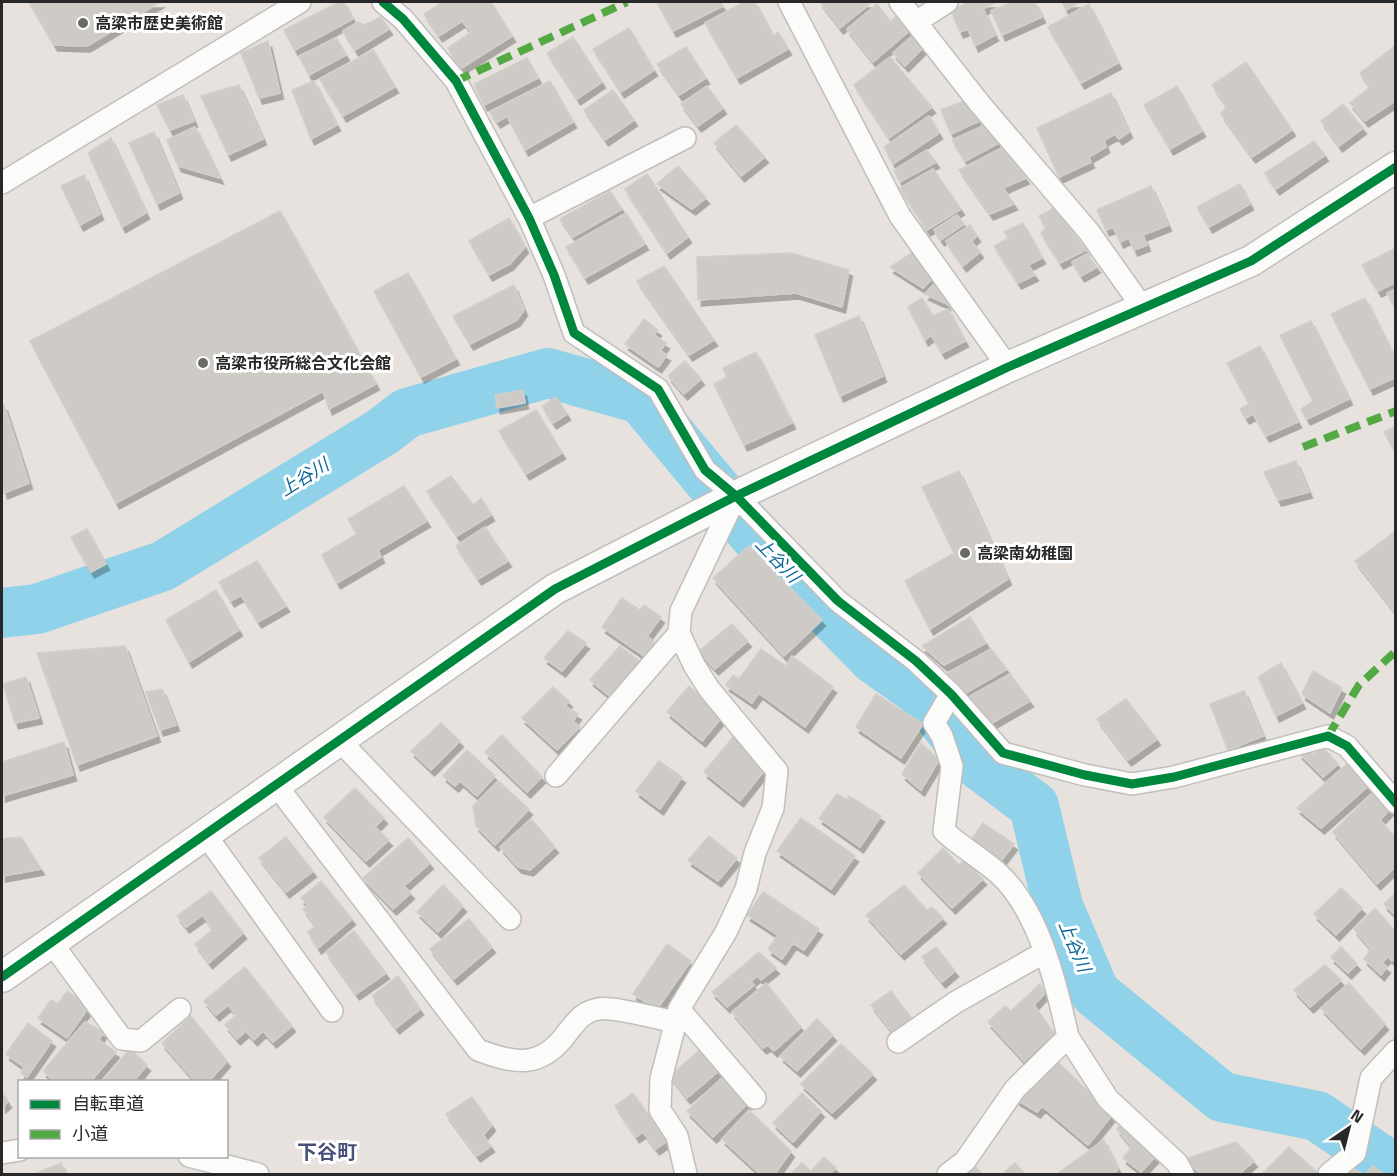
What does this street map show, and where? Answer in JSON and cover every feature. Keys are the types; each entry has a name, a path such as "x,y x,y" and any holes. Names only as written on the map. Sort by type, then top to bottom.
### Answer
{"street":[{"path":"2,183 300,2"},
{"path":"383,2 403,19 456,81 529,218 554,275 574,333 658,389 705,470 736,496 838,602 916,661 951,694 1003,753 1084,775 1132,784 1174,777 1328,736 1347,746 1395,803"},
{"path":"789,2 900,216 1008,367"},
{"path":"900,2 980,104 1089,232 1143,308"},
{"path":"916,22 947,2"},
{"path":"529,218 685,138"},
{"path":"2,977 555,589 736,496 1008,367 1251,261 1395,167"},
{"path":"686,1174 677,1136 660,1110 661,1079 677,1016 726,932 746,889 755,853 773,808 777,771 710,689 694,665 679,633 681,611 736,496"},
{"path":"556,776 679,633"},
{"path":"951,694 934,723 942,736 952,766 944,831 959,846 999,874 1022,904 1045,952 1068,1037 1108,1099 1176,1163 1183,1174"},
{"path":"339,740 510,919"},
{"path":"276,785 478,1050 501,1059 518,1060 548,1055 581,1015 601,1008 677,1016 755,1098"},
{"path":"205,834 332,1011"},
{"path":"51,942 122,1039 141,1041 180,1009"},
{"path":"898,1042 956,1002 1045,952"},
{"path":"948,1174 965,1161 1015,1089 1068,1037"},
{"path":"1329,1174 1355,1153 1371,1078 1395,1051"},
{"path":"2,1153 18,1150"},
{"path":"197,1158 258,1174"}],"building":[{"name":"高梁市歴史美術館","path":"29,2 160,2 87,46 54,45"},
{"path":"339,2 344,2 353,19 295,50 284,30"},
{"path":"443,2 491,2 512,36 460,69 448,48 471,32 462,21 439,36 424,14"},
{"path":"657,2 720,2 723,6 673,31"},
{"path":"744,2 755,2 773,36 778,32 788,49 737,78 705,23"},
{"path":"820,2 872,2 840,28"},
{"path":"968,2 996,2 983,9 995,35 975,46 968,29 960,32 951,11"},
{"path":"1012,2 1035,2 1042,17 1002,35 991,11"},
{"path":"1062,2 1080,2 1066,10"},
{"path":"877,4 891,22 896,16 909,31 873,62 847,29"},
{"path":"1089,4 1118,63 1081,83 1048,27"},
{"path":"381,17 389,29 355,50 343,31 358,22 364,25"},
{"path":"629,28 654,70 621,92 593,49"},
{"path":"912,36 922,49 905,66 893,53"},
{"path":"573,37 602,82 577,99 547,53"},
{"path":"336,38 346,55 309,75 299,56"},
{"path":"268,41 280,93 259,98 241,53"},
{"path":"1396,45 1396,100 1365,121 1350,103 1370,87 1360,73"},
{"path":"686,47 706,78 679,95 657,64"},
{"path":"373,50 395,87 343,116 320,79"},
{"path":"890,57 932,107 889,138 854,85"},
{"path":"527,58 538,78 484,105 474,84"},
{"path":"1246,62 1292,130 1252,157 1221,114 1227,106 1212,85"},
{"path":"314,81 337,125 311,139 292,90"},
{"path":"550,81 573,122 525,150 507,116 497,122 490,112"},
{"path":"239,85 263,139 228,155 201,96"},
{"path":"707,86 723,108 698,126 681,104"},
{"path":"1177,86 1202,131 1170,149 1144,105"},
{"path":"613,90 634,120 605,140 584,110"},
{"path":"1111,93 1129,132 1119,139 1115,134 1104,140 1106,147 1089,157 1091,162 1059,177 1037,128"},
{"path":"183,95 194,121 170,130 157,105"},
{"path":"964,101 979,121 951,134 941,110"},
{"path":"1343,104 1363,128 1339,146 1321,121"},
{"path":"929,116 939,133 893,164 884,147"},
{"path":"736,125 765,157 741,176 714,143"},
{"path":"983,126 999,143 965,161 952,140"},
{"path":"195,127 220,178 178,166 167,140"},
{"path":"154,132 179,193 157,204 129,143"},
{"path":"111,138 146,213 122,227 88,153"},
{"path":"1314,141 1325,155 1276,189 1265,173"},
{"path":"1002,148 1026,178 1003,188 1014,204 990,214 959,170"},
{"path":"927,150 936,162 900,182 894,170"},
{"path":"678,166 706,198 692,209 657,184"},
{"path":"933,169 961,209 927,230 900,188"},
{"path":"647,174 688,237 667,253 625,189"},
{"path":"84,175 100,214 80,225 61,186"},
{"path":"1240,184 1250,204 1209,227 1197,207"},
{"path":"1151,186 1168,225 1143,235 1147,245 1134,250 1129,238 1120,242 1113,227 1106,230 1097,210"},
{"path":"610,191 622,209 573,237 560,219"},
{"path":"1054,208 1086,250 1060,263 1041,233 1046,227 1039,216"},
{"name":"高梁市役所総合文化会館","path":"280,211 376,384 329,409 323,391 116,503 30,341"},
{"path":"626,213 645,244 585,278 566,247"},
{"path":"957,215 964,224 941,240 934,230"},
{"path":"509,218 525,247 510,264 489,275 469,241"},
{"path":"1023,223 1042,258 1028,265 1035,275 1018,283 994,246 1009,238 1004,232"},
{"path":"970,225 977,236 971,241 980,252 963,266 946,241"},
{"path":"1396,248 1396,282 1378,291 1362,265"},
{"path":"913,252 932,279 923,288 890,267"},
{"path":"791,253 849,270 842,307 796,293 698,300 697,257"},
{"path":"1087,254 1097,267 1081,276 1072,262"},
{"path":"664,266 714,340 689,355 637,281"},
{"path":"408,273 456,359 421,377 374,291"},
{"path":"935,283 947,304 925,294"},
{"path":"514,285 524,310 517,320 470,344 453,316"},
{"path":"1396,289 1396,307 1387,293"},
{"path":"922,298 933,316 948,309 965,341 942,353 931,335 925,340 908,307"},
{"path":"1365,298 1396,361 1396,377 1370,389 1331,314"},
{"path":"859,316 883,376 840,396 815,335"},
{"path":"644,319 658,330 654,335 666,343 660,351 667,355 658,367 625,344"},
{"path":"1311,321 1349,399 1307,419 1301,409 1313,401 1280,335"},
{"path":"1260,346 1298,422 1266,436 1253,414 1246,418 1240,409 1249,404 1227,363"},
{"path":"756,352 792,423 744,445 714,384 727,377 723,368"},
{"path":"685,361 701,379 684,394 668,376"},
{"path":"523,390 525,403 497,408 495,395"},
{"path":"556,397 567,414 553,423 542,406"},
{"path":"4,405 29,483 4,493 2,485 2,406"},
{"path":"536,410 562,453 526,474 499,431"},
{"path":"1396,426 1396,453 1384,432"},
{"path":"1296,461 1309,492 1278,500 1264,472"},
{"path":"959,471 1008,579 930,629 905,581 954,553 922,487"},
{"path":"451,476 473,505 481,498 491,515 457,536 427,491"},
{"path":"404,486 427,521 378,550 381,557 337,583 322,555 357,534 348,519"},
{"path":"485,527 508,561 478,579 456,546"},
{"path":"87,529 106,564 91,572 71,537"},
{"path":"1396,531 1396,611 1395,612 1355,561"},
{"path":"749,546 822,620 784,656 713,578"},
{"path":"257,561 286,606 258,622 241,595 231,601 219,582"},
{"path":"216,590 239,630 189,662 166,620"},
{"path":"622,598 640,610 644,605 661,617 647,636 654,642 644,656 602,627"},
{"path":"970,617 986,643 944,665 922,646"},
{"path":"732,624 748,641 715,669 699,651"},
{"path":"568,631 586,643 562,671 544,658"},
{"path":"125,646 157,736 77,765 37,653"},
{"path":"620,646 642,663 612,698 590,680"},
{"path":"761,649 786,666 792,656 833,687 805,727 759,693 752,703 726,685 733,675 739,679"},
{"path":"991,649 1007,669 962,695 943,676"},
{"path":"1281,663 1302,703 1276,716 1258,677"},
{"path":"1313,671 1342,688 1330,713 1302,694"},
{"path":"1010,674 1030,701 990,724 967,698"},
{"path":"26,677 39,718 15,723 3,684"},
{"path":"689,686 723,716 702,741 667,712"},
{"path":"553,687 569,701 565,706 578,714 573,721 580,727 557,750 522,718"},
{"path":"162,689 176,725 160,730 146,692"},
{"path":"1244,691 1263,736 1228,750 1210,704"},
{"path":"876,694 923,724 901,758 856,727"},
{"path":"1126,699 1157,739 1128,760 1097,719"},
{"path":"441,723 460,741 431,770 411,751"},
{"path":"502,735 542,777 527,792 485,752"},
{"path":"734,736 767,767 740,801 704,772"},
{"path":"64,742 73,775 2,796 2,762"},
{"path":"921,743 939,760 921,790 902,774"},
{"path":"1323,747 1338,764 1323,777 1299,753 1305,749 1314,754"},
{"path":"467,750 495,776 477,796 460,781 455,786 443,776"},
{"path":"659,761 682,777 660,809 636,791"},
{"path":"1347,764 1368,786 1321,828 1297,808"},
{"path":"498,781 529,809 495,845 476,826 473,806"},
{"path":"355,788 384,818 375,827 389,840 366,861 324,817"},
{"path":"1374,791 1391,808 1380,820 1396,838 1396,866 1377,884 1333,832"},
{"path":"837,794 847,800 849,796 881,816 860,847 819,818"},
{"path":"801,818 855,856 831,889 777,851"},
{"path":"531,819 555,847 530,870 518,867 500,847"},
{"path":"983,823 1014,844 998,865 969,843"},
{"path":"709,836 737,858 718,881 688,860"},
{"path":"21,837 41,869 2,876 2,839"},
{"path":"286,837 313,871 286,892 259,858"},
{"path":"408,838 430,863 404,886 411,893 393,909 363,878"},
{"path":"943,848 959,865 964,860 983,879 952,908 918,873"},
{"path":"321,881 352,919 318,948 308,932 316,926 303,909 308,905 301,898"},
{"path":"443,885 463,906 438,932 417,912"},
{"path":"904,885 927,910 932,907 943,918 901,954 866,915"},
{"path":"1341,888 1362,908 1336,935 1314,914"},
{"path":"211,891 243,933 209,963 195,944 213,930 203,915 186,927 177,916"},
{"path":"763,892 819,929 804,950 793,943 782,959 768,949 778,935 747,915"},
{"path":"1396,893 1396,916 1384,904"},
{"path":"1375,908 1396,932 1396,958 1392,961 1388,956 1382,963 1387,967 1381,975 1364,959 1371,949 1354,929"},
{"path":"469,919 492,947 454,979 430,949"},
{"path":"354,931 386,973 356,994 326,952"},
{"path":"667,944 691,961 657,1009 633,994"},
{"path":"936,947 955,971 942,982 922,957"},
{"path":"1341,947 1357,964 1348,973 1331,957"},
{"path":"759,952 776,968 761,980 758,976 751,981 754,985 727,1007 712,992"},
{"path":"1325,965 1341,980 1310,1007 1294,990"},
{"path":"245,967 292,1026 273,1042 263,1031 254,1040 246,1031 237,1039 225,1025 236,1015 228,1005 216,1015 204,1001"},
{"path":"398,976 420,1009 396,1028 372,996"},
{"path":"766,983 801,1027 774,1051 768,1045 763,1048 732,1012"},
{"path":"1349,983 1385,1024 1361,1049 1321,1008"},
{"path":"1040,984 1045,993 1034,1005 1054,1033 1024,1061 988,1022 1005,1006 1011,1011"},
{"path":"67,991 89,1007 67,1038 38,1018 51,1000 58,1004"},
{"path":"891,991 912,1019 894,1034 871,1005"},
{"path":"191,1016 227,1061 210,1080 194,1080 162,1043"},
{"path":"817,1019 833,1035 797,1071 780,1056"},
{"path":"85,1022 103,1032 99,1040 116,1052 92,1080 53,1080 43,1071"},
{"path":"28,1023 52,1041 27,1077 21,1073 24,1067 6,1054"},
{"path":"841,1044 873,1074 832,1113 801,1084"},
{"path":"130,1049 147,1065 135,1080 104,1080"},
{"path":"701,1049 720,1070 687,1098 670,1076"},
{"path":"1056,1060 1112,1115 1088,1145 1042,1106 1037,1112 1016,1099"},
{"path":"724,1076 749,1102 713,1137 687,1111"},
{"path":"2,1092 8,1102 2,1107"},
{"path":"633,1093 667,1141 656,1149 643,1132 636,1137 615,1106"},
{"path":"802,1093 821,1111 793,1142 773,1123"},
{"path":"472,1097 492,1125 483,1135 491,1146 477,1156 446,1114"},
{"path":"749,1110 791,1151 775,1174 760,1174 722,1139"},
{"path":"1122,1123 1155,1157 1141,1172 1123,1158 1132,1147 1117,1129"},
{"path":"1104,1140 1118,1169 1113,1174 1057,1174"},
{"path":"1236,1142 1254,1161 1239,1174 1201,1174 1185,1159"},
{"path":"1289,1147 1318,1173 1262,1174"},
{"path":"824,1157 836,1168 829,1174 791,1174 802,1163 811,1171"},
{"path":"61,1163 66,1174 35,1174"},
{"path":"1015,1163 1025,1174 1002,1174"},
{"path":"974,1165 982,1174 963,1174"},
{"path":"1348,1166 1363,1174 1342,1174"},
{"path":"1373,1166 1384,1174 1366,1174"}],"waterway":[{"name":"上谷川","path":"2,613 37,609 163,566 382,432 407,413 548,373 641,399 760,542 874,659 921,692 973,760 1034,806 1058,906 1095,993 1222,1097 1317,1116 1396,1170"}],"marked path":[{"path":"456,81 627,2"},
{"path":"1303,447 1396,411"},
{"path":"1328,736 1359,685 1396,651"}],"cycle path":[{"path":"383,2 403,19 456,81 529,218 554,275 574,333 658,389 705,470 736,496 838,601 916,661 951,694 1003,753 1085,775 1132,784 1174,777 1328,736 1347,746 1396,803"},
{"path":"2,977 555,589 736,496 1008,367 1251,261 1396,167"}],"place":[{"name":"高梁市歴史美術館","path":"83,23"},
{"name":"高梁市役所総合文化会館","path":"203,363"},
{"name":"高梁南幼稚園","path":"965,553"}],"district":[{"name":"下谷町","path":"327,1151"}]}
